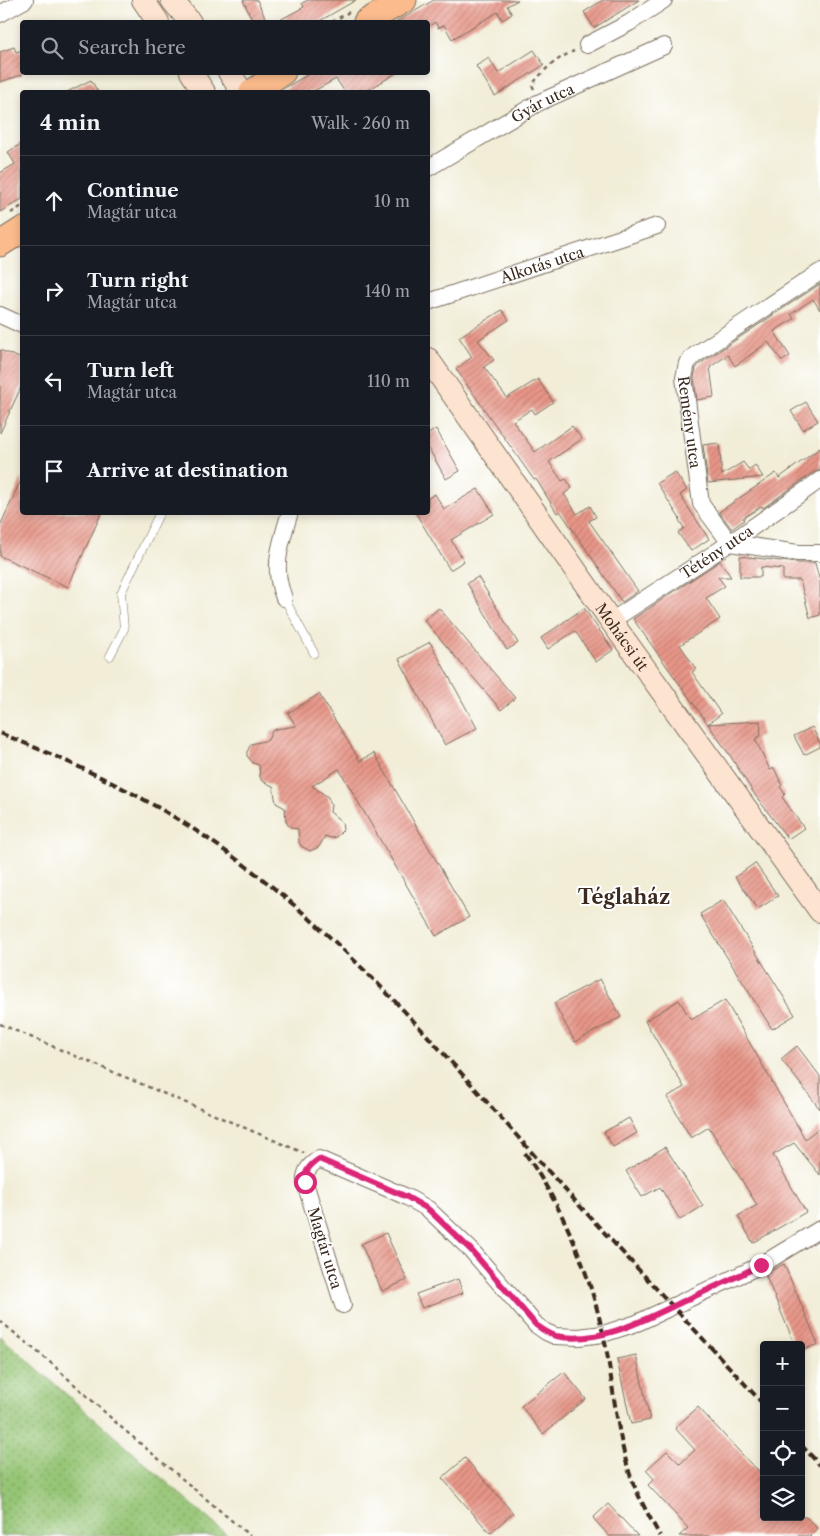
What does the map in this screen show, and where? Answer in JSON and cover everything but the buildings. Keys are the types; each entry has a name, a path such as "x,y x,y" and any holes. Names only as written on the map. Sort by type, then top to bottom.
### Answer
{"main road":[{"path":"143,0 157,20"},
{"path":"172,0 188,20"},
{"path":"369,20 404,0"},
{"path":"193,75 203,90"},
{"path":"231,75 241,90"},
{"path":"255,90 278,75"},
{"path":"0,244 20,231"},
{"name":"Mohácsi út","path":"430,362 611,622 820,910"}],"street":[{"path":"0,14 25,0"},
{"path":"587,45 629,23 664,0"},
{"name":"Gyár utca","path":"430,167 538,103 664,46"},
{"name":"Alkotás utca","path":"430,301 657,226"},
{"name":"Remény utca","path":"730,543 701,504 684,378 687,363 695,355 820,272"},
{"path":"0,315 20,324"},
{"name":"Tétény utca","path":"611,622 730,543 820,480"},
{"path":"284,598 278,579 278,559 289,515"},
{"path":"730,543 798,553 820,553"},
{"path":"319,1159 407,1197 428,1209 471,1250 536,1325 555,1336 593,1336 637,1323 761,1265 820,1229"},
{"name":"Magtár utca","path":"319,1159 307,1170 305,1182 342,1305"}],"lane":[{"path":"110,656 124,629 121,593 159,515"},
{"path":"284,598 314,653"}],"path":[{"path":"538,103 532,84 542,72 557,61 587,45"},
{"path":"0,1024 319,1159"},
{"path":"0,1321 51,1363 122,1428 250,1536"}],"green space":[{"path":"0,1336 228,1536 0,1536"}],"railway":[{"path":"0,733 87,771 144,799 171,815 224,850 270,885 313,922 396,1002 576,1202 760,1401"},
{"path":"525,1153 551,1195 582,1262 603,1333 620,1435 628,1468 638,1494 660,1536"},
{"path":"805,1449 820,1465"}],"district":[{"name":"Téglaház","path":"624,897"}],"route":[{"path":"305,1182 307,1170 311,1164 319,1159 407,1197 428,1209 471,1250 536,1325 555,1336 593,1336 637,1323 761,1265"}]}
